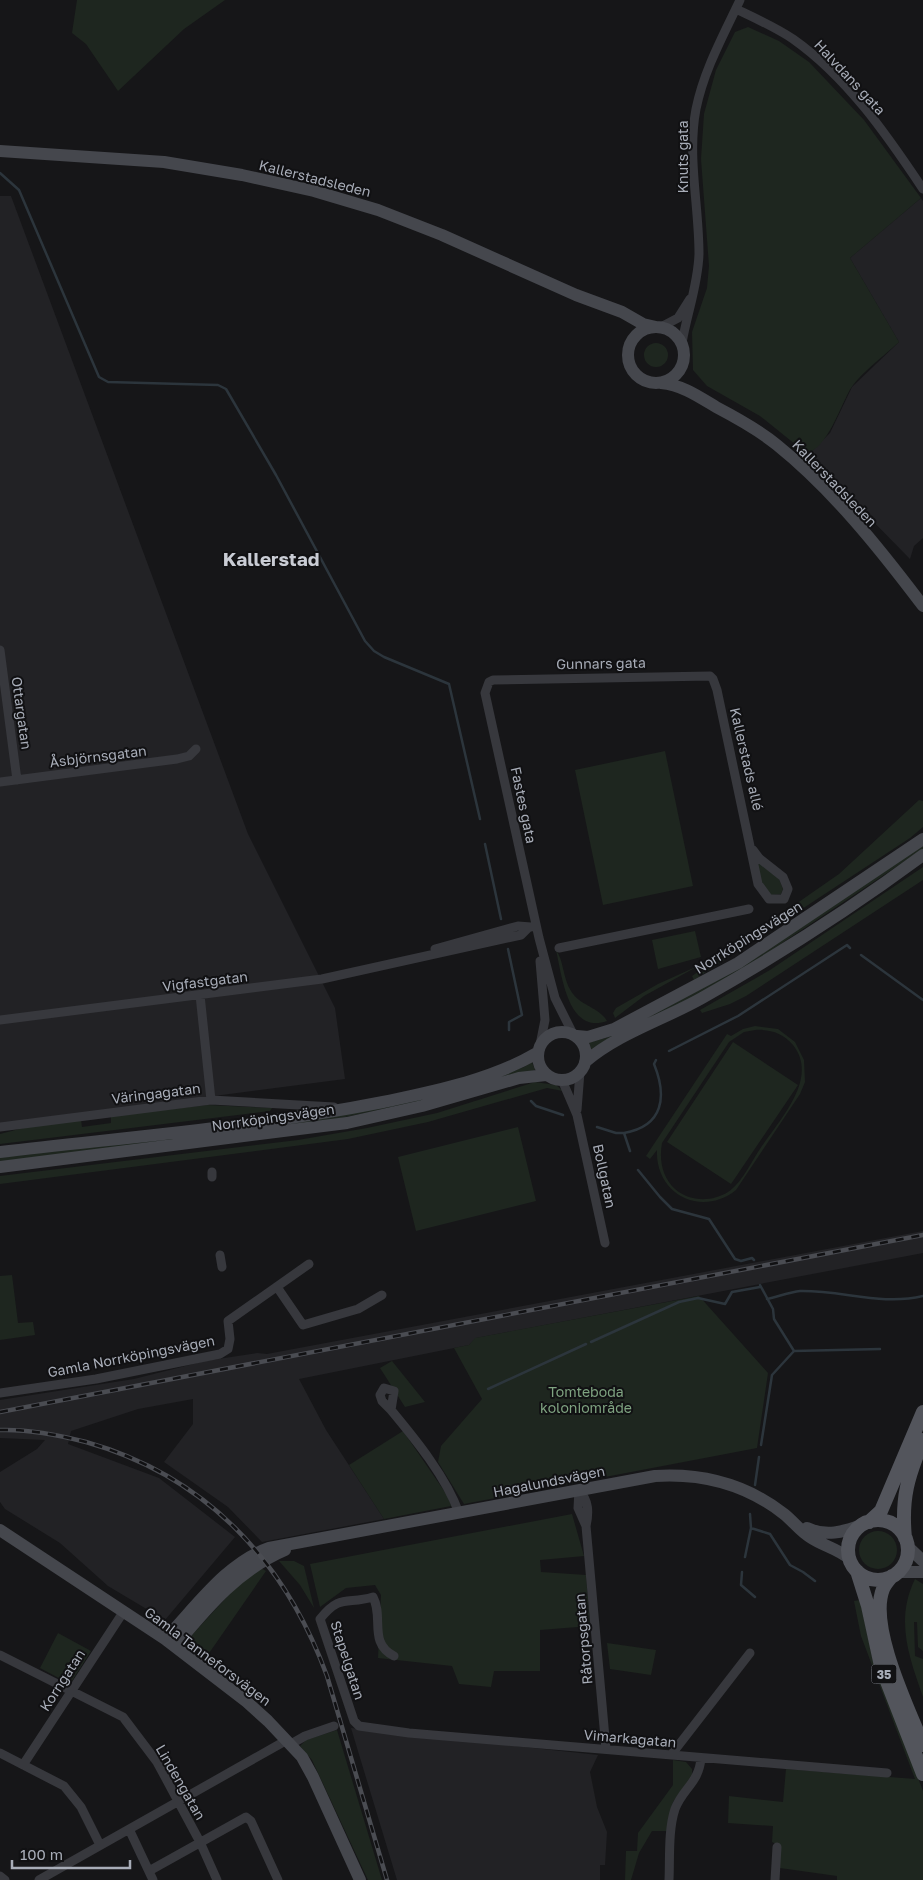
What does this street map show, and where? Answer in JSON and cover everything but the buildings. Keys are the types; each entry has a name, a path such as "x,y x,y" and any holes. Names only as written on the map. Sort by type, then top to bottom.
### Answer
{"main road":[{"name":"Kallerstadsleden","path":"0,151 164,162 242,175 314,191 378,210 442,234 539,279 622,312 643,324 658,327"},
{"name":"Kallerstadsleden","path":"605,306 627,327 629,347"},
{"path":"658,327 675,334 682,343 685,353 684,363 672,378 660,383 642,380 633,371 628,359 629,347 636,335 658,327"},
{"name":"Kallerstadsleden","path":"684,363 688,380 707,402"},
{"name":"Kallerstadsleden","path":"660,383 683,388 777,444 810,474 893,566 923,606"},
{"name":"Norrköpingsvägen","path":"575,1035 588,1037 614,1029 738,963 923,839"},
{"name":"Norrköpingsvägen","path":"583,1067 609,1043 690,1005 756,968 923,855"},
{"path":"561,1031 575,1035 585,1047 583,1067 572,1078 562,1080 546,1075 540,1068 542,1044 561,1031"},
{"name":"Norrköpingsvägen","path":"0,1152 245,1124 352,1108 415,1095 507,1069 542,1044"},
{"name":"Norrköpingsvägen","path":"0,1167 347,1123 422,1106 519,1078 546,1075"},
{"name":"35","path":"923,1412 881,1511 850,1540 854,1565 868,1606 881,1666 923,1774"},
{"name":"35","path":"923,1440 906,1481 903,1506 906,1560 894,1574 882,1595 883,1629 896,1678 923,1745"},
{"name":"Hagalundsvägen","path":"170,1642 216,1585 240,1564 270,1548 301,1544 656,1476 696,1477 721,1481 741,1489 764,1501 794,1522 810,1537 841,1551 854,1565"},
{"path":"866,1523 882,1520 891,1523 898,1528 906,1542 923,1561"},
{"name":"Hagalundsvägen","path":"794,1522 822,1534 844,1531 866,1523"},
{"name":"Gamla Tanneforsvägen","path":"0,1530 170,1642 247,1702 289,1742 302,1757 313,1777 360,1880"},
{"path":"854,1565 874,1579 894,1574 923,1572"}],"street":[{"name":"Halvdans gata","path":"738,4 791,38 820,61 870,115 923,189"},
{"name":"Knuts gata","path":"682,343 694,292 698,253 692,160 694,123 708,67 738,4"},
{"name":"Knuts gata","path":"658,327 678,318 694,292"},
{"name":"Ottargatan","path":"0,650 17,780"},
{"name":"Gunnars gata","path":"493,680 710,676"},
{"name":"Kallerstads allé","path":"710,676 716,684 753,850 758,884 764,895 774,900 784,899 788,889 786,881 753,850"},
{"name":"Fastes gata","path":"493,680 486,687 485,693 532,927 539,938 555,998 575,1035"},
{"name":"Åsbjörnsgatan","path":"0,782 177,759 189,756 196,749"},
{"path":"559,948 750,909"},
{"name":"Vigfastgatan","path":"0,1020 322,979 520,934 532,927"},
{"name":"Fastes gata","path":"539,938 537,947 550,1002 542,1044"},
{"name":"Väringagatan","path":"0,1127 211,1100 200,995"},
{"name":"Bollgatan","path":"578,1115 583,1067"},
{"name":"Bollgatan","path":"562,1080 578,1115 605,1243"},
{"path":"211,1100 352,1108"},
{"path":"220,1255 222,1267"},
{"name":"Gamla Norrköpingsvägen","path":"0,1393 96,1379 220,1354 228,1349 230,1339 228,1321 310,1264"},
{"path":"277,1287 303,1325 358,1309 382,1295"},
{"path":"391,1410 416,1440 454,1498 459,1513"},
{"name":"Råtorpsgatan","path":"579,1490 586,1499 588,1508 586,1526 606,1749"},
{"name":"Stapelgatan","path":"371,1728 359,1726 354,1721 320,1619 334,1604 374,1597 378,1639 382,1646 394,1656"},
{"name":"Korngatan","path":"23,1765 124,1611"},
{"path":"671,1755 750,1653"},
{"name":"Lindengatan","path":"0,1655 123,1717 157,1762 200,1842 217,1880"},
{"path":"39,1880 178,1801 289,1742 334,1726"},
{"name":"Vimarkagatan","path":"371,1728 887,1774"},
{"path":"0,1753 64,1786 81,1807 100,1845"},
{"path":"669,1880 675,1809 697,1777 701,1758"},
{"path":"129,1829 151,1876 200,1842 243,1818 248,1818 278,1880"},
{"path":"775,1880 777,1847"},
{"path":"0,1876 5,1880"}],"shaded area":[{"path":"0,196 11,196 248,834 335,1008 345,1079 0,1124"},
{"path":"921,198 923,201 923,538 914,546 910,559 806,453 811,452 830,433 852,387 899,342 850,258"},
{"path":"923,1231 923,1253 476,1338 469,1345 299,1379 326,1430 384,1519 262,1542 228,1507 164,1462 193,1424 193,1399 138,1409 71,1431 68,1444 159,1478 235,1537 165,1620 108,1586 60,1543 5,1509 0,1502 0,1472 37,1449 45,1440 0,1438 0,1400 134,1379 205,1361 257,1353 267,1354"},
{"path":"351,1728 598,1755 590,1772 597,1807 607,1832 605,1865 600,1865 600,1880 397,1880"}],"green space":[{"path":"77,0 225,0 184,29 118,91 86,44 72,33"},
{"path":"748,27 779,41 809,62 864,120 921,198 850,258 899,342 855,382 827,435 814,450 806,453 760,416 707,386 693,370 692,332 707,288 709,266 701,159 704,114 716,70 735,32"},
{"path":"656,343 665,346 668,355 665,364 656,367 647,364 644,355 647,346"},
{"path":"665,751 693,886 603,905 575,770"},
{"path":"919,800 923,801 923,827 910,838 694,980 692,976 839,874"},
{"path":"923,845 923,849 733,976 591,1051 589,1042 606,1038 727,974"},
{"path":"757,861 779,879 783,889 781,894 771,895 760,881"},
{"path":"923,867 923,880 746,996 730,1004 702,1013 700,1010 770,970"},
{"path":"695,931 701,957 658,969 652,940"},
{"path":"556,950 561,959 566,981 571,991 579,1000 604,1016 607,1021 594,1023 583,1019 575,1012 564,988"},
{"path":"700,965 644,996 615,1018 613,1013 616,1008 658,984"},
{"path":"755,1026 778,1029 795,1042 804,1060 805,1082 800,1094 736,1190 722,1198 709,1202 695,1201 683,1197 672,1189 664,1179 658,1166 657,1150 650,1159 646,1156 727,1034 731,1036 743,1029","holes":["771,1031 785,1037 793,1045 800,1058 802,1072 793,1099 742,1178 733,1188 715,1198 701,1199 687,1196 675,1189 664,1174 661,1162 662,1143 729,1042 744,1032"]},
{"path":"733,1042 798,1085 731,1184 667,1142"},
{"path":"532,1062 535,1070 431,1099 317,1123 0,1162 0,1157 276,1125 499,1076"},
{"path":"535,1082 556,1085 563,1091 547,1088 428,1122 348,1139 0,1184 0,1176 298,1140 367,1128 437,1113"},
{"path":"207,1105 272,1108 270,1111 0,1144 0,1134 27,1127 81,1120 82,1127 111,1123 111,1116"},
{"path":"518,1127 536,1201 416,1231 398,1157"},
{"path":"12,1275 18,1323 33,1322 35,1335 0,1340 0,1276"},
{"name":"Tomteboda koloniområde","path":"699,1296 768,1373 757,1448 464,1504 438,1462 441,1446 482,1399 454,1348 469,1345 475,1338"},
{"path":"392,1361 425,1402 405,1407 380,1368"},
{"path":"403,1431 449,1498 451,1506 384,1519 349,1465"},
{"path":"572,1514 584,1556 540,1560 541,1572 586,1575 590,1626 540,1630 540,1671 494,1671 491,1687 459,1684 452,1666 378,1658 381,1595 375,1585 346,1588 320,1607 310,1564"},
{"path":"878,1531 892,1536 897,1550 892,1564 878,1569 864,1564 859,1550 864,1536"},
{"path":"279,1561 294,1561 304,1566 314,1608 300,1585"},
{"path":"261,1568 266,1571 205,1659 192,1648 192,1635 235,1588"},
{"path":"915,1579 923,1584 923,1651 918,1647 917,1622 914,1622 915,1656 923,1659 923,1697 909,1653 905,1624 909,1594"},
{"path":"860,1600 873,1661 923,1791 923,1880 837,1880 837,1876 780,1868 780,1846 772,1842 773,1826 728,1823 729,1796 783,1802 786,1769 915,1779 861,1636 854,1601"},
{"path":"58,1633 91,1651 70,1684 40,1668"},
{"path":"607,1643 656,1650 651,1675 610,1669"},
{"path":"337,1730 382,1880 368,1880 312,1760 300,1746 306,1740"},
{"path":"673,1760 686,1762 692,1769 692,1775 673,1802 667,1831 652,1831 639,1853 631,1880 625,1880 626,1851 637,1851 638,1833 673,1785"}],"waterway":[{"path":"0,173 19,190 99,377 108,382 218,385 226,389 276,475 365,641 374,651 384,657 449,684 480,819"},
{"path":"485,844 501,919"},
{"path":"669,1051 738,1016 847,945 850,948"},
{"path":"508,949 522,1015 509,1022 509,1030"},
{"path":"861,955 923,1000"},
{"path":"624,1133 647,1124 659,1108 661,1098 654,1064 656,1060"},
{"path":"531,1101 536,1106 563,1115"},
{"path":"597,1127 616,1133 624,1133 630,1151"},
{"path":"638,1170 672,1209 709,1219 735,1259 741,1261 752,1258 754,1260"},
{"path":"760,1285 773,1309 774,1319 794,1351 772,1375 761,1445"},
{"path":"591,1342 679,1302 698,1298 725,1304 732,1292 760,1287"},
{"path":"767,1299 800,1291 816,1291 877,1299 907,1299 923,1296"},
{"path":"488,1389 586,1344"},
{"path":"794,1351 880,1349"},
{"path":"755,1485 759,1457"},
{"path":"745,1557 751,1528 750,1514"},
{"path":"751,1528 770,1534 790,1565 815,1581"},
{"path":"742,1572 741,1585 755,1597"}],"railway":[{"path":"0,1412 923,1235"},
{"path":"0,1430 33,1432 65,1437 129,1457 168,1477 204,1501 236,1529 264,1560 310,1634 327,1676 387,1880"}],"district":[{"name":"Kallerstad","path":"271,558"}]}
